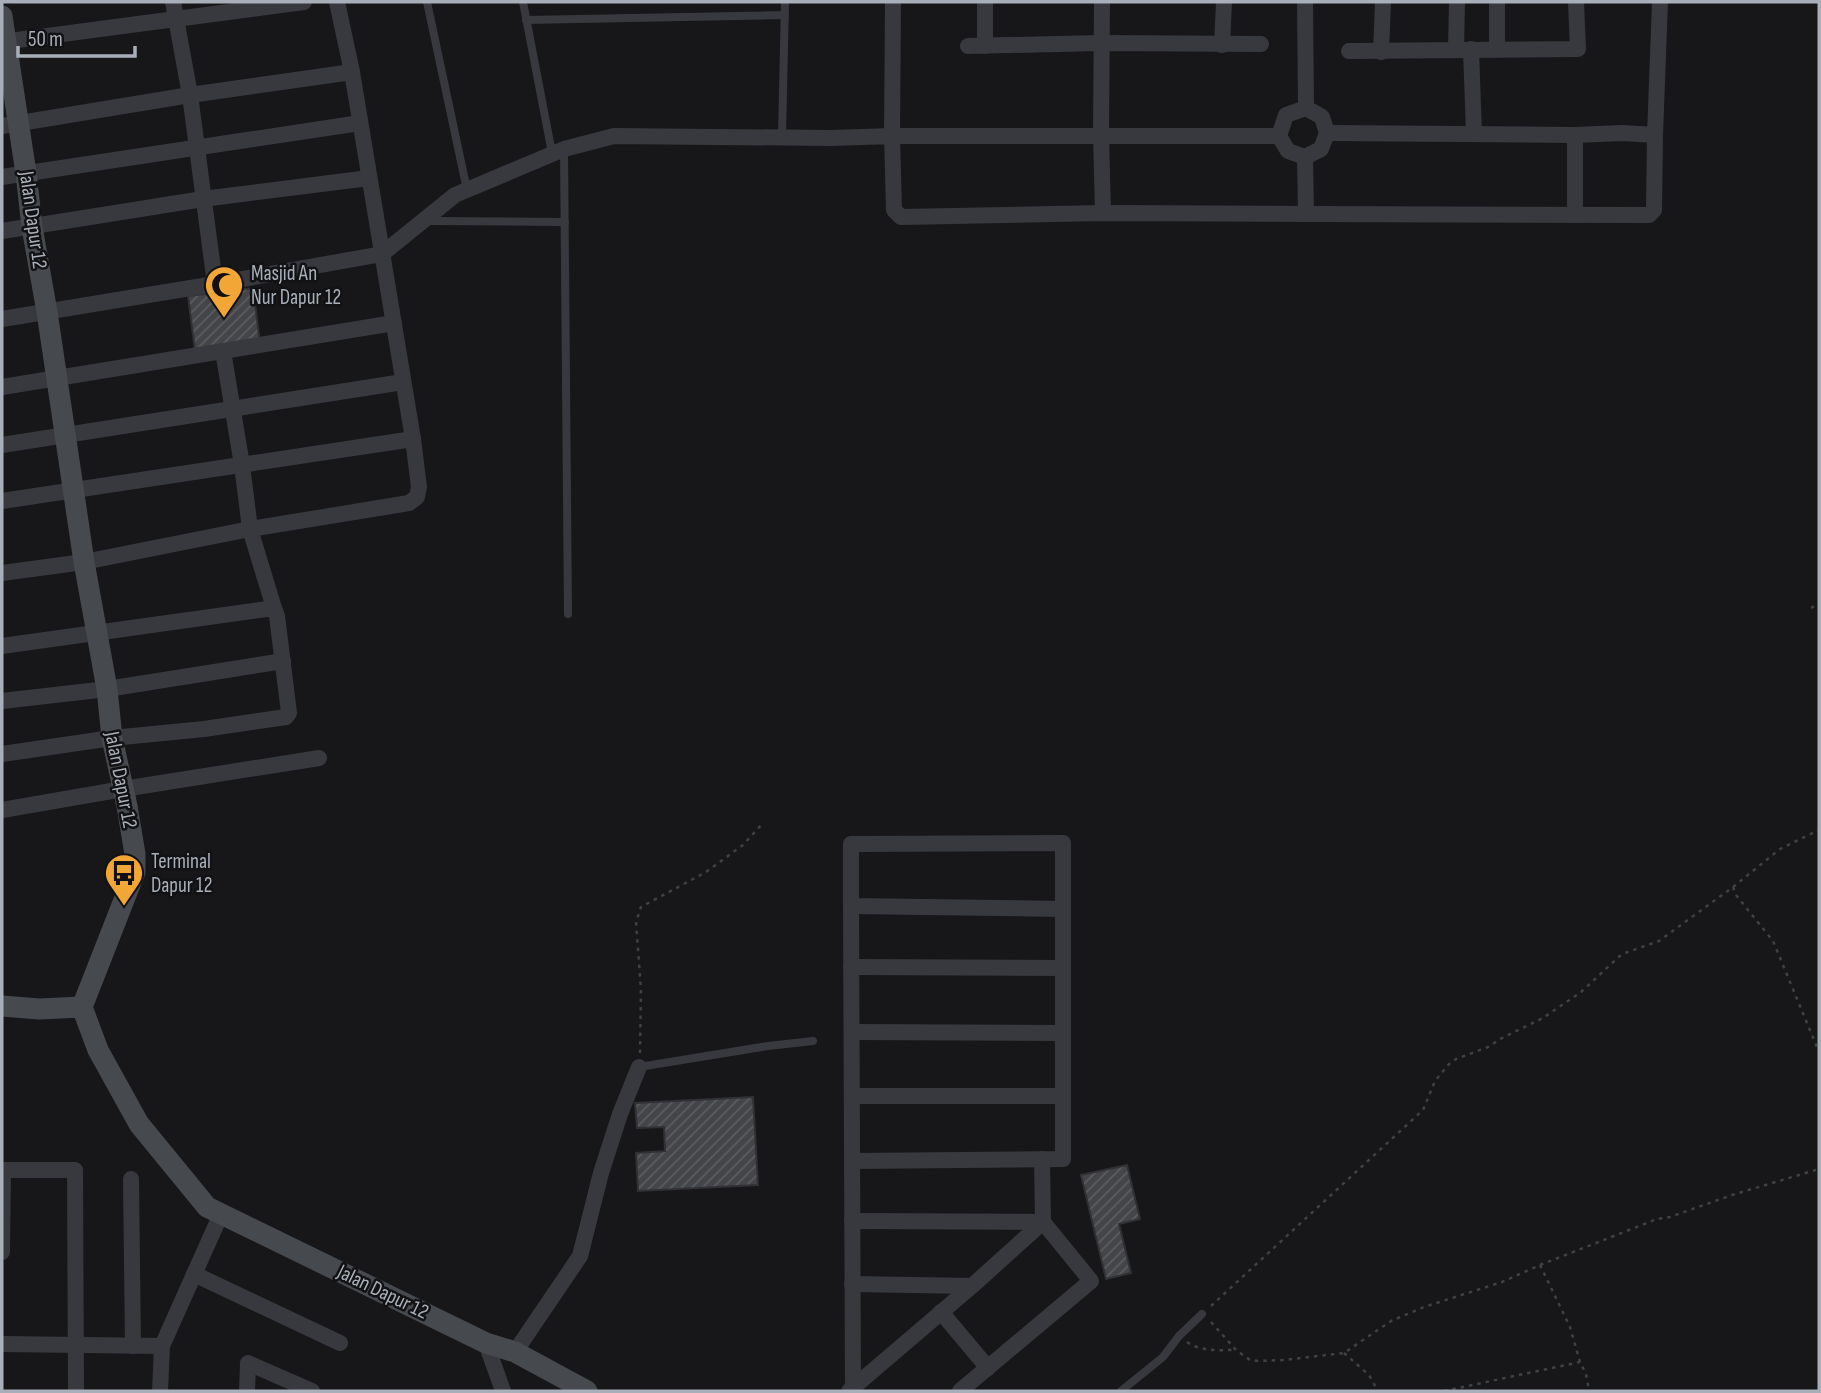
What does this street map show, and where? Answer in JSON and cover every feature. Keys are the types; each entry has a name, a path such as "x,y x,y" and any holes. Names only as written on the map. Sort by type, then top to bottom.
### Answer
{"street":[{"path":"4,41 174,10 304,2"},
{"path":"2,573 85,562 250,529 409,503 418,497 413,439 352,72 337,2"},
{"path":"893,2 894,210 901,217 1103,213 1649,215 1654,210 1660,2"},
{"path":"985,2 977,46 1100,43 1261,44"},
{"path":"1102,2 1100,43 1103,213"},
{"path":"1222,45 1224,2"},
{"path":"1305,2 1306,108"},
{"path":"1381,52 1383,2"},
{"path":"1457,2 1474,134"},
{"path":"1497,2 1497,49"},
{"path":"1349,51 1578,49 1576,2"},
{"path":"174,10 190,95 215,284"},
{"name":"Jalan Dapur 12","path":"2,16 10,125 26,173 32,227 107,689 112,738 135,854 135,872 82,1007 98,1050 139,1124 207,1207 486,1343 515,1352 587,1391"},
{"path":"10,125 352,72"},
{"path":"1306,108 1322,117 1327,133 1321,149 1305,157 1288,152 1279,136 1286,115 1306,108"},
{"path":"2,177 360,122"},
{"path":"1327,133 1655,135"},
{"path":"1575,135 1575,215"},
{"path":"2,319 382,254 455,195 559,152 614,136 1279,136"},
{"path":"1305,157 1306,214"},
{"path":"2,232 203,199 369,178"},
{"path":"2,387 394,323"},
{"path":"2,754 112,738 204,729 286,717 289,713 277,616 250,529 223,351"},
{"path":"2,445 403,383"},
{"path":"2,501 413,439"},
{"path":"2,646 274,608"},
{"path":"2,701 107,689 283,661"},
{"path":"2,810 319,758"},
{"path":"851,1389 851,844 1063,843 1063,1159 852,1161"},
{"path":"851,906 1063,909"},
{"path":"851,967 1063,968"},
{"path":"2,1006 39,1009 82,1007"},
{"path":"852,1032 1063,1033"},
{"path":"515,1352 580,1256 601,1173 639,1067"},
{"path":"852,1096 1063,1096"},
{"path":"960,1391 1091,1281 1043,1222 1042,1159"},
{"path":"2,1252 4,1170 75,1170 75,1391"},
{"path":"131,1179 133,1346"},
{"path":"160,1391 162,1346 221,1214"},
{"path":"852,1221 1043,1222"},
{"path":"851,1389 1043,1222"},
{"path":"194,1275 340,1343"},
{"path":"852,1284 972,1286"},
{"path":"941,1312 988,1368"},
{"path":"486,1343 503,1391"},
{"path":"2,1344 162,1346"},
{"path":"247,1391 248,1363 312,1391"}],"lane":[{"path":"427,2 467,190"},
{"path":"523,2 559,152 565,222 568,614"},
{"path":"782,136 785,2"},
{"path":"526,20 785,15"},
{"path":"423,221 565,222"},
{"path":"639,1067 813,1041"},
{"path":"1121,1391 1163,1357 1179,1335 1202,1314"}],"path":[{"path":"1811,608 1819,603"},
{"path":"639,1067 641,990 636,922 641,907 706,872 744,845 763,823"},
{"path":"1819,830 1780,849 1734,887 1659,941 1622,954 1581,992 1543,1018 1449,1064 1435,1082 1423,1110 1202,1314 1236,1350 1251,1360 1344,1353 1391,1321 1424,1307 1502,1282 1657,1219 1671,1217 1732,1195 1819,1169"},
{"path":"1734,887 1736,895 1773,941 1819,1052"},
{"path":"1540,1265 1570,1327 1589,1391"},
{"path":"1179,1335 1195,1347 1236,1350"},
{"path":"1344,1353 1370,1375 1378,1391"},
{"path":"1444,1391 1580,1362"}],"building":[{"name":"Masjid An Nur Dapur 12","path":"253,288 260,343 195,351 188,296"},
{"path":"753,1097 758,1185 638,1191 636,1153 665,1151 664,1127 637,1128 635,1103"},
{"path":"1127,1165 1140,1219 1119,1224 1131,1273 1106,1279 1081,1175"}],"place":[{"name":"Masjid An Nur Dapur 12","path":"224,319"},
{"name":"Terminal Dapur 12","path":"124,907"}]}
